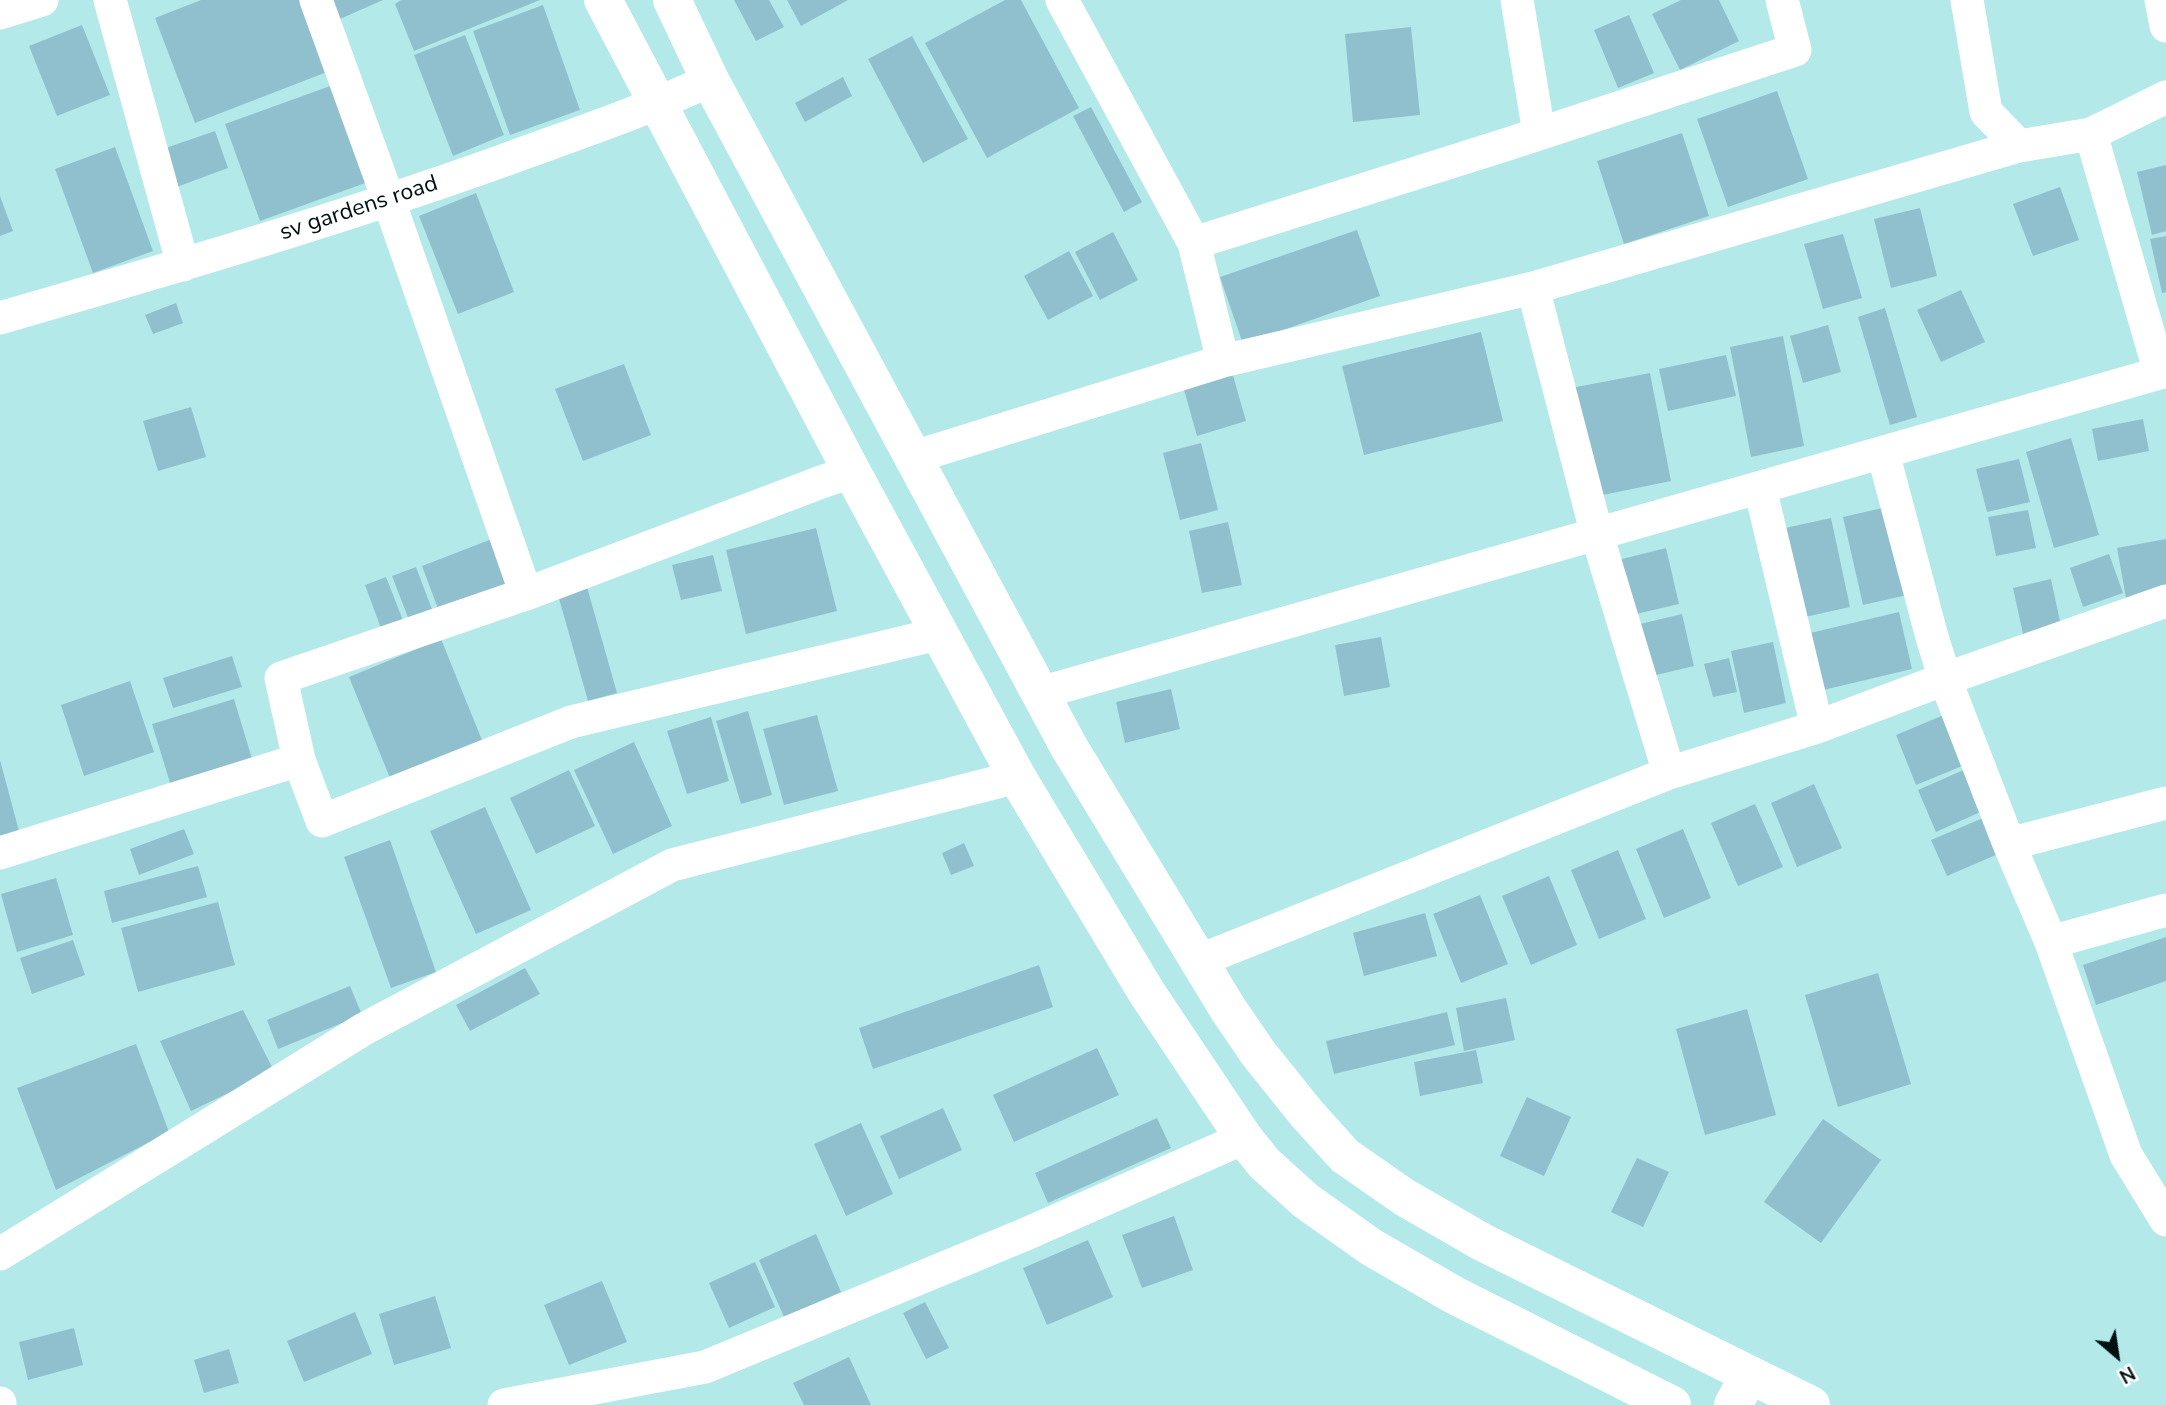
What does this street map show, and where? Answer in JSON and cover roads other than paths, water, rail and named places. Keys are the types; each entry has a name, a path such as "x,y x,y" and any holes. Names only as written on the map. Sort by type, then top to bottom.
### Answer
{"main road":[{"path":"603,0 852,472 1017,777 1153,1003 1244,1138 1264,1163 1306,1201 1371,1247 1454,1295 1672,1405"},
{"path":"672,0 710,80 1069,747 1198,961 1258,1053 1307,1114 1345,1156 1404,1197 1741,1391 1811,1405"}],"street":[{"path":"0,13 42,0"},
{"path":"110,0 183,265"},
{"path":"316,0 526,594"},
{"path":"1062,0 1194,243 1223,361"},
{"path":"1517,0 1539,133"},
{"path":"1194,243 1795,50 1782,0"},
{"path":"1967,0 1986,112 2019,146"},
{"path":"2161,0 2166,26"},
{"name":"sv gardens road","path":"0,318 389,201 657,105 710,80"},
{"path":"914,457 1223,361 1533,288 2019,146 2091,134 2166,97"},
{"path":"1040,692 2163,372 2091,134"},
{"path":"1533,288 1597,535 1669,773"},
{"path":"1883,453 1945,679 2008,844 2051,942 2126,1155 2166,1220"},
{"path":"852,472 526,594 281,678 299,760 322,821 571,722 939,634"},
{"path":"1760,488 1817,727"},
{"path":"1198,961 1669,773 1817,727 2166,601"},
{"path":"0,853 299,760"},
{"path":"0,1254 364,1029 672,865 1017,777"},
{"path":"2008,844 2166,803"},
{"path":"2051,942 2166,910"},
{"path":"504,1405 705,1367 1026,1234 1244,1138"}]}
